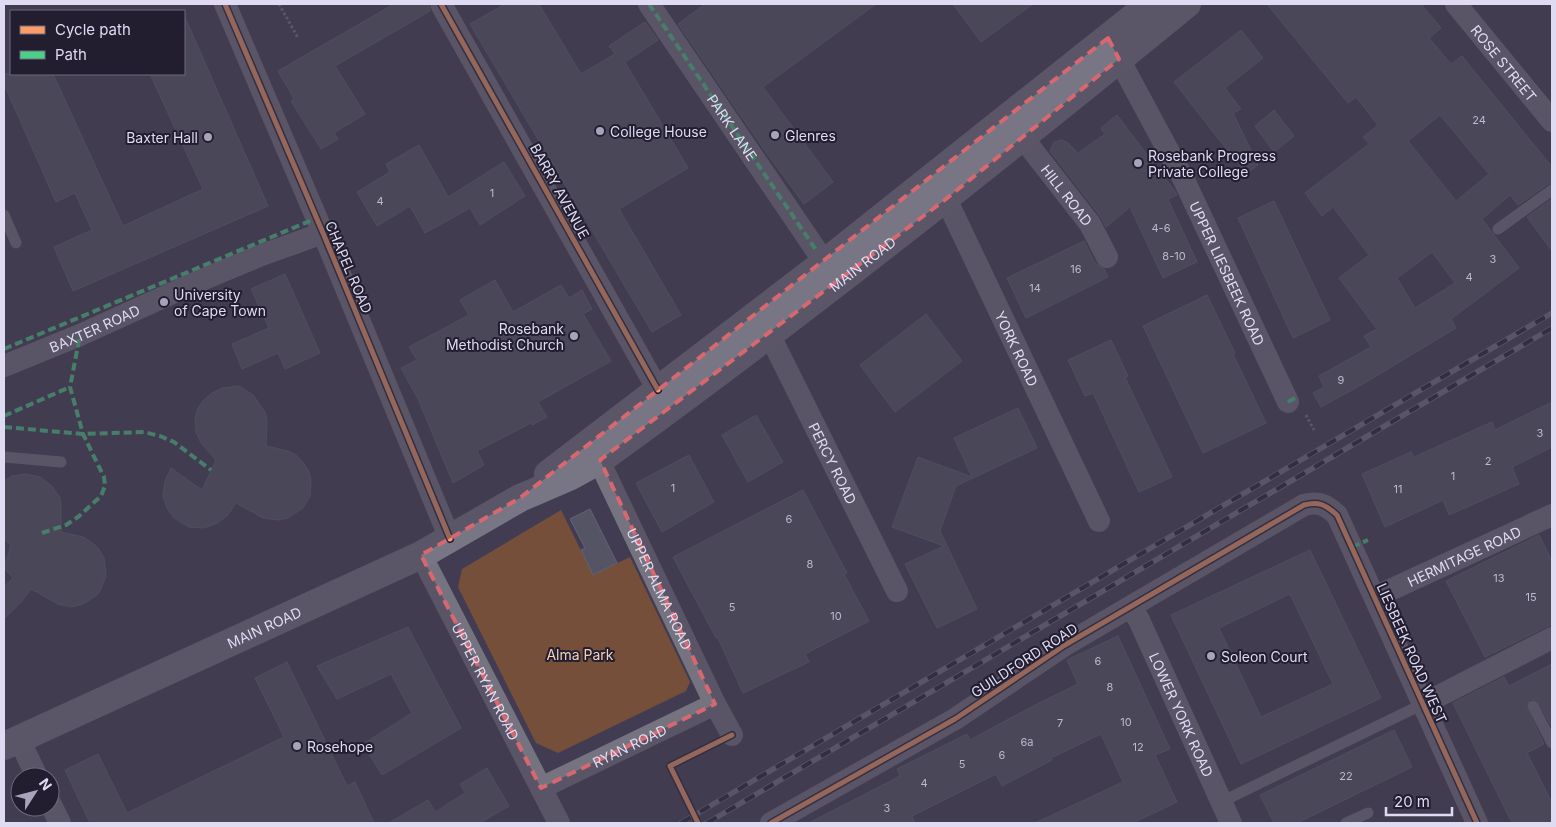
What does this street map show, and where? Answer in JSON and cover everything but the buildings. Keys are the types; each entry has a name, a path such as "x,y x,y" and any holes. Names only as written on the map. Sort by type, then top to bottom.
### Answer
{"main road":[{"name":"MAIN ROAD","path":"595,450 658,390 941,187 1023,138 1114,49 1150,4"},
{"name":"MAIN ROAD","path":"11,742 420,555 520,498 770,336 941,187 1114,49 1187,4"}],"street":[{"name":"CHAPEL ROAD","path":"225,4 450,539"},
{"name":"BARRY AVENUE","path":"442,4 658,390"},
{"name":"PARK LANE","path":"649,4 816,250"},
{"name":"ROSE STREET","path":"1456,4 1552,121"},
{"name":"UPPER LIESBEEK ROAD","path":"1114,49 1184,180 1288,402"},
{"name":"HILL ROAD","path":"1023,138 1090,224 1108,257"},
{"name":"YORK ROAD","path":"941,187 1099,521"},
{"name":"BAXTER ROAD","path":"4,366 80,335 259,256 323,234"},
{"name":"PERCY ROAD","path":"770,336 897,591"},
{"name":"UPPER ALMA ROAD","path":"595,450 715,704 732,735"},
{"name":"LIESBEEK ROAD WEST","path":"1315,502 1327,506 1337,515 1477,823"},
{"name":"GUILDFORD ROAD","path":"776,822 955,719 1065,644 1304,505 1315,502"},
{"name":"HERMITAGE ROAD","path":"1375,597 1552,515"},
{"name":"UPPER RYAN ROAD","path":"420,555 555,816"},
{"name":"LOWER YORK ROAD","path":"1131,607 1139,620 1231,823"},
{"path":"1423,704 1552,638"},
{"name":"RYAN ROAD","path":"541,788 715,704"},
{"path":"11,742 30,767"}],"lane":[{"path":"1498,229 1552,190"},
{"path":"4,215 16,243"},
{"path":"4,457 61,462"},
{"path":"1220,802 1423,704"},
{"path":"1532,706 1552,743"},
{"path":"1346,823 1368,812"}],"path":[{"path":"278,4 298,38"}],"highlighted area":[{"path":"1108,38 1119,59 946,199 600,460 715,704 541,788 421,555 520,498"}],"green space":[{"name":"Alma Park","path":"561,510 593,575 630,557 690,682 686,691 558,753 536,743 458,587 462,569"}],"railway":[{"path":"681,823 1552,313"},
{"path":"707,823 1552,328"}],"marked path":[{"path":"649,4 816,250"},
{"path":"4,349 317,218"},
{"path":"42,533 66,525 78,517 101,496 105,486 104,477 83,434 70,387 80,335"},
{"path":"4,416 70,387"},
{"path":"1288,402 1297,397"},
{"path":"4,427 83,434 144,432 174,442 211,470"},
{"path":"1352,547 1368,540"}],"cycle path":[{"path":"225,4 323,233 450,539"},
{"path":"441,4 658,390"},
{"path":"771,823 955,719 1065,645 1304,505 1314,503 1326,506 1337,515 1477,823"},
{"path":"698,823 670,766 732,735"}],"place":[{"name":"College House","path":"600,131"},
{"name":"Glenres","path":"775,135"},
{"name":"Baxter Hall","path":"208,137"},
{"name":"Rosebank Progress Private College","path":"1138,163"},
{"name":"University of Cape Town","path":"164,302"},
{"name":"Rosebank Methodist Church","path":"574,336"},
{"name":"Soleon Court","path":"1211,656"},
{"name":"Rosehope","path":"297,746"}]}
